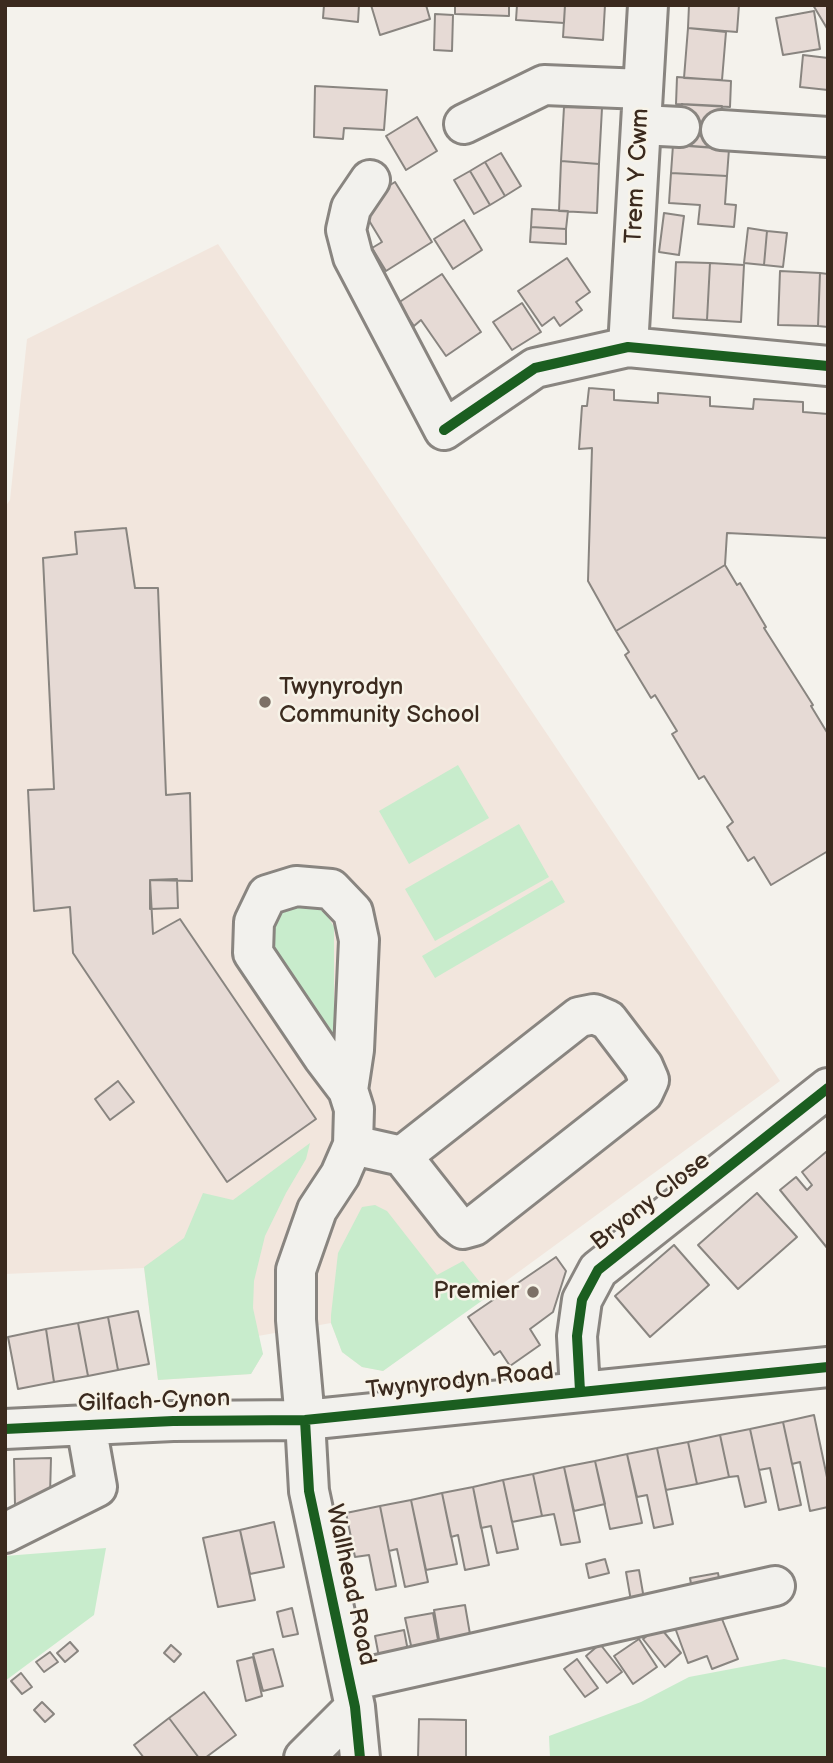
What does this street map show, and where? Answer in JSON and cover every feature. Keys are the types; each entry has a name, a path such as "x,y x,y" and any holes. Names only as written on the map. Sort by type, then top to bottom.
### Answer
{"street":[{"name":"Trem Y Cwm","path":"628,347 648,5"},
{"path":"464,124 544,85 642,107 680,127"},
{"path":"720,130 828,137"},
{"path":"370,180 351,208 345,230 353,257 444,430 536,368 628,347 828,366"},
{"path":"348,1090 354,1051 359,940 353,912 331,889 296,886 267,895 254,922 253,953 323,1058 348,1090 354,1110 353,1145 402,1156 454,1222 463,1229 474,1226 643,1093 649,1080 643,1066 608,1020 594,1014 579,1017 402,1156"},
{"name":"Bryony Close","path":"580,1391 577,1336 582,1300 598,1270 828,1088"},
{"name":"Wallhead Road","path":"353,1145 340,1175 317,1210 296,1270 296,1320 309,1492 352,1694 360,1758"},
{"name":"Twynyrodyn Road","path":"305,1420 828,1367"},
{"name":"Gilfach-Cynon","path":"5,1429 173,1420 305,1420"},
{"path":"5,1533 97,1488 86,1425"},
{"path":"304,1758 352,1694 775,1586"}],"shaded area":[{"name":"Twynyrodyn Community School","path":"218,244 780,1081 383,1371 362,1367 342,1352 331,1323 258,1336 263,1354 251,1374 158,1380 144,1268 5,1274 5,507 10,500 27,339"}],"green space":[{"path":"458,765 489,818 409,864 379,811"},
{"path":"519,824 549,877 435,941 405,889"},
{"path":"552,880 565,902 435,978 422,956"},
{"path":"292,904 307,904 325,912 334,927 334,1038 270,945 270,922"},
{"path":"310,1143 306,1159 265,1236 254,1281 253,1308 263,1354 251,1374 158,1380 144,1267 184,1238 203,1193 233,1200"},
{"path":"375,1205 387,1211 437,1275 463,1261 490,1295 383,1371 362,1367 342,1352 331,1323 338,1253 362,1207"},
{"path":"106,1548 94,1615 5,1681 5,1556"},
{"path":"784,1659 828,1668 828,1758 550,1758 549,1736 641,1702 689,1677"}],"building":[{"path":"324,5 359,5 358,22 323,18"},
{"path":"371,5 426,5 430,19 380,35"},
{"path":"455,5 509,5 509,16 455,14"},
{"path":"517,5 565,5 564,23 516,20"},
{"path":"565,5 605,5 603,40 563,37"},
{"path":"689,5 739,5 737,32 688,28"},
{"path":"813,5 828,5 828,30"},
{"path":"814,11 820,49 783,55 776,18"},
{"path":"435,14 453,15 452,51 434,50"},
{"path":"688,28 726,32 722,80 684,78"},
{"path":"803,55 828,58 828,90 800,87"},
{"path":"677,77 731,81 730,107 676,104"},
{"path":"315,86 387,90 384,130 344,128 343,139 314,137"},
{"path":"682,104 722,106 719,148 679,145"},
{"path":"564,107 602,108 599,164 561,161"},
{"path":"417,117 437,151 406,170 386,136"},
{"path":"673,145 729,149 727,176 671,173"},
{"path":"501,153 521,186 505,196 485,162"},
{"path":"561,161 599,164 597,213 559,211"},
{"path":"485,162 505,196 490,205 470,171"},
{"path":"470,171 490,205 474,214 454,180"},
{"path":"671,173 727,176 725,204 736,205 734,227 698,224 700,205 669,203"},
{"path":"395,182 432,242 386,271 372,248 382,242 359,204"},
{"path":"532,209 568,211 566,229 531,227"},
{"path":"664,213 684,216 679,255 659,252"},
{"path":"464,220 482,250 453,269 434,239"},
{"path":"531,227 566,229 566,244 530,242"},
{"path":"748,228 767,231 764,265 744,263"},
{"path":"767,231 787,233 783,267 764,265"},
{"path":"567,258 590,292 576,302 582,310 560,326 554,317 542,326 518,291"},
{"path":"676,262 710,263 707,320 673,318"},
{"path":"710,263 744,265 741,322 707,320"},
{"path":"780,271 820,273 818,326 778,325"},
{"path":"820,273 828,274 828,327 818,326"},
{"path":"442,274 481,332 446,356 421,320 414,326 398,303"},
{"path":"522,303 541,332 512,350 493,322"},
{"path":"589,388 614,390 614,400 658,403 658,393 710,397 710,406 753,409 754,399 803,402 803,412 828,414 828,538 727,533 725,565 616,631 588,581 592,448 579,449 582,406 587,406"},
{"path":"126,528 135,588 158,588 166,795 190,793 192,881 150,880 153,934 180,919 316,1119 227,1182 73,953 70,907 34,911 28,790 54,789 43,558 77,554 75,532"},
{"path":"725,565 737,585 740,583 828,734 828,851 771,885 754,857 748,861 727,827 733,822 704,776 699,779 672,734 677,731 655,695 651,698 625,655 629,652 616,631"},
{"path":"177,879 178,908 150,909 150,880"},
{"path":"118,1081 134,1102 110,1120 95,1099"},
{"path":"826,1152 828,1249 780,1190 796,1177 807,1190 812,1185 802,1172"},
{"path":"757,1193 797,1237 738,1289 698,1245"},
{"path":"674,1245 709,1285 650,1337 615,1296"},
{"name":"Premier","path":"556,1257 566,1271 553,1312 530,1329 540,1345 510,1366 500,1351 494,1355 468,1317"},
{"path":"138,1311 149,1364 118,1370 108,1317"},
{"path":"108,1317 118,1370 88,1376 78,1323"},
{"path":"78,1323 88,1376 54,1382 46,1329"},
{"path":"46,1329 54,1382 18,1389 8,1337"},
{"path":"814,1415 828,1482 828,1507 810,1511 800,1462 792,1464 783,1422"},
{"path":"783,1422 801,1505 779,1510 770,1468 759,1470 750,1429"},
{"path":"750,1429 766,1502 745,1507 738,1476 729,1477 720,1435"},
{"path":"720,1435 729,1477 697,1484 688,1442"},
{"path":"688,1442 697,1484 666,1490 657,1448"},
{"path":"657,1448 673,1524 654,1528 647,1495 637,1497 627,1454"},
{"path":"627,1454 642,1523 610,1529 595,1461"},
{"path":"51,1458 50,1495 15,1505 14,1459"},
{"path":"595,1461 605,1504 574,1511 564,1467"},
{"path":"564,1467 580,1542 561,1545 554,1514 542,1516 533,1474"},
{"path":"533,1474 542,1516 512,1522 503,1480"},
{"path":"503,1480 518,1549 497,1553 491,1526 481,1528 473,1487"},
{"path":"473,1487 489,1565 465,1570 458,1535 451,1537 442,1493"},
{"path":"442,1493 457,1564 426,1570 411,1500"},
{"path":"411,1500 428,1582 405,1587 397,1549 389,1551 380,1506"},
{"path":"380,1506 396,1586 376,1590 369,1555 355,1557 346,1513"},
{"path":"274,1522 284,1567 250,1574 240,1530"},
{"path":"240,1530 255,1600 218,1607 203,1538"},
{"path":"605,1559 609,1573 589,1578 586,1564"},
{"path":"639,1570 644,1599 631,1601 626,1572"},
{"path":"718,1573 721,1589 693,1595 690,1578"},
{"path":"465,1605 471,1640 440,1645 434,1610"},
{"path":"292,1608 298,1634 283,1637 277,1612"},
{"path":"718,1609 738,1659 712,1669 707,1656 688,1663 674,1625"},
{"path":"433,1613 439,1645 412,1650 405,1618"},
{"path":"659,1626 681,1653 665,1667 643,1639"},
{"path":"404,1630 408,1651 379,1657 375,1636"},
{"path":"639,1639 657,1667 633,1684 614,1656"},
{"path":"70,1642 78,1651 65,1662 57,1653"},
{"path":"600,1644 622,1672 607,1683 586,1656"},
{"path":"171,1645 181,1654 174,1662 164,1653"},
{"path":"273,1649 283,1686 263,1691 253,1654"},
{"path":"50,1652 58,1662 44,1672 36,1662"},
{"path":"253,1657 262,1696 246,1701 237,1661"},
{"path":"577,1659 598,1688 585,1697 564,1669"},
{"path":"21,1673 32,1687 22,1694 11,1681"},
{"path":"204,1692 236,1735 205,1758 199,1758 169,1718"},
{"path":"42,1702 54,1714 45,1722 34,1710"},
{"path":"169,1718 199,1758 144,1758 134,1745"},
{"path":"419,1719 466,1720 466,1758 418,1758"}],"cycle path":[{"path":"444,430 535,368 628,347 828,366"},
{"path":"580,1391 577,1336 582,1300 598,1270 828,1088"},
{"path":"5,1429 173,1421 305,1420 828,1367"},
{"path":"305,1420 309,1491 355,1707 360,1758"}],"place":[{"name":"Twynyrodyn Community School","path":"265,702"},
{"name":"Premier","path":"533,1292"}]}
